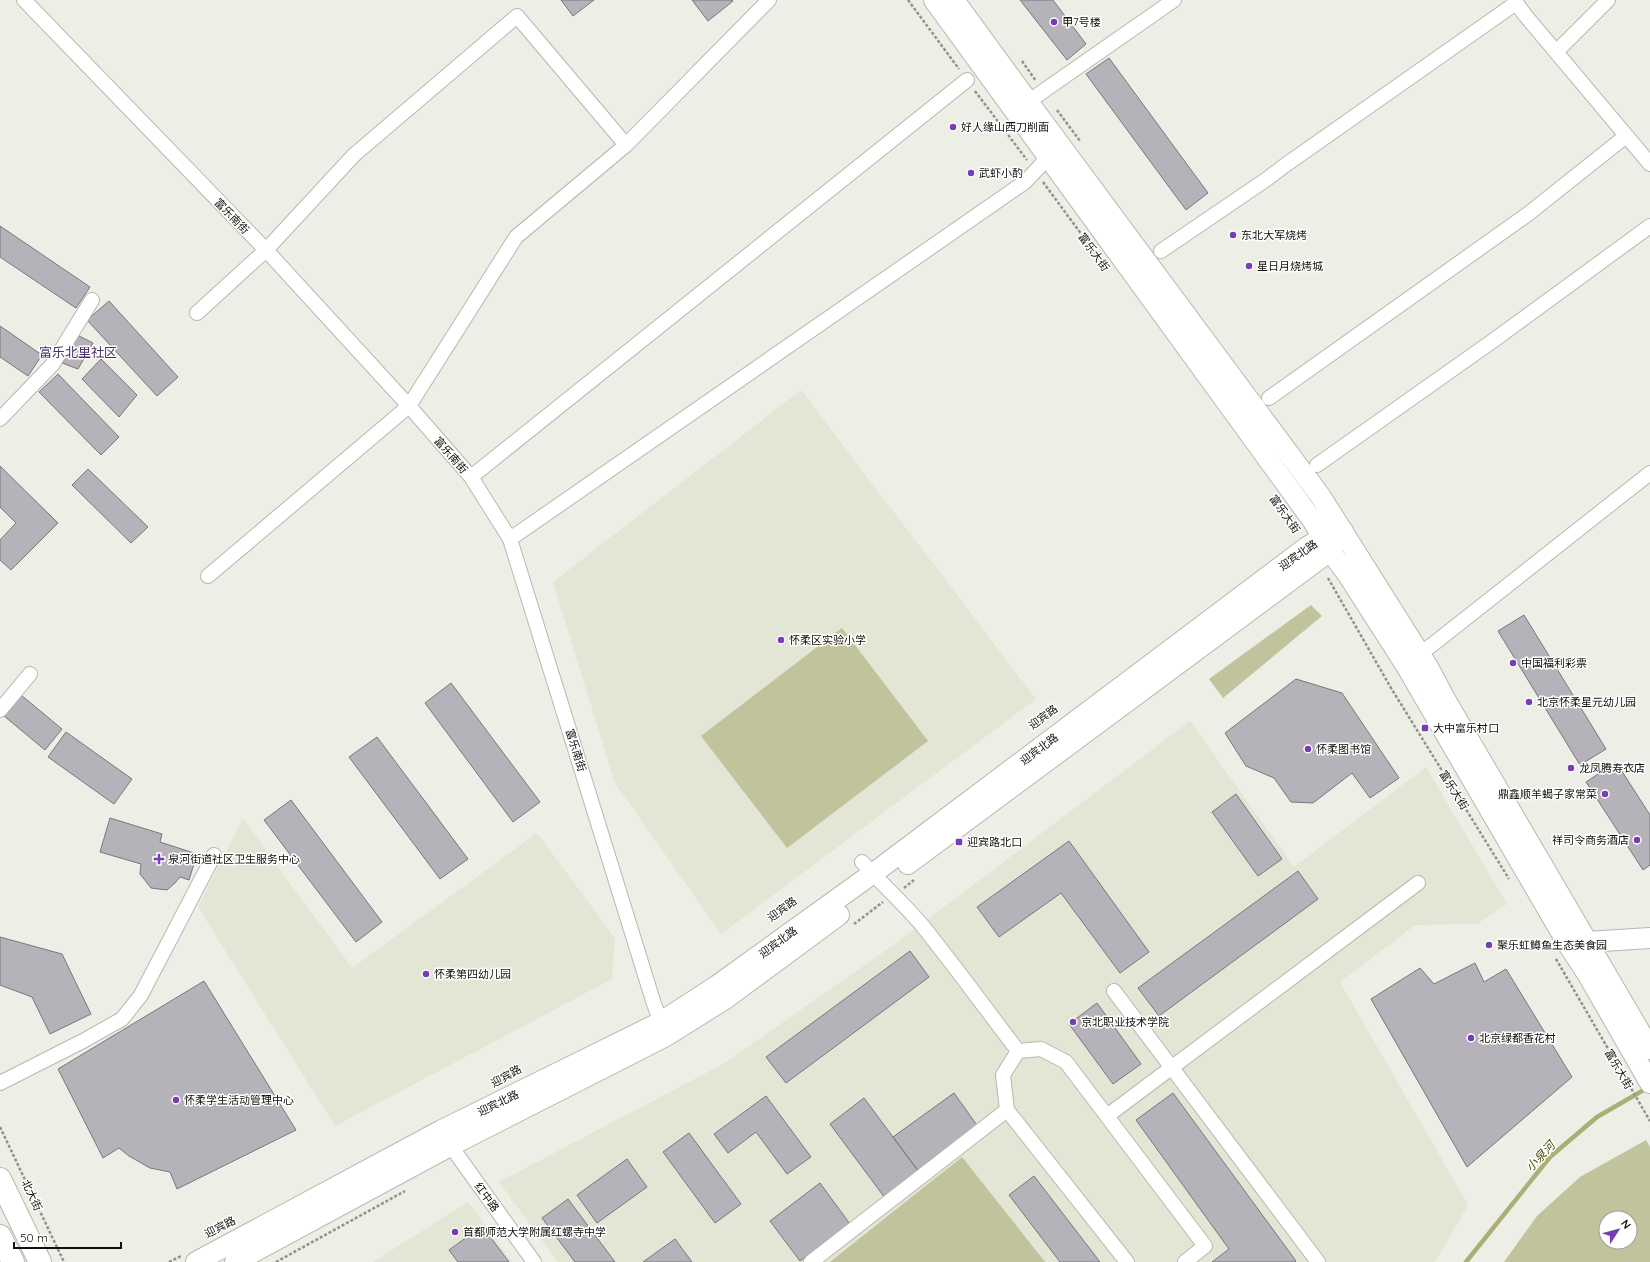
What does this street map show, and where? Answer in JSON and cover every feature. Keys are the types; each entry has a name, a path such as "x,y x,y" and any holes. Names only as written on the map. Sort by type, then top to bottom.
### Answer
{"main road":[{"name":"富乐大街","path":"934,0 1022,106"},
{"name":"富乐大街","path":"954,0 1022,106 1299,500 1323,550 1348,575 1412,659"},
{"name":"富乐大街","path":"1054,151 1322,497 1343,530 1569,947 1588,975 1650,1083"},
{"name":"迎宾北路","path":"189,1258 445,1139 725,999 872,873 954,831 1323,550 1343,530"},
{"path":"1569,947 1650,938"},
{"name":"富乐大街","path":"1569,947 1648,1045"},
{"name":"迎宾北路","path":"235,1262 445,1139"},
{"name":"北大街","path":"0,1179 40,1262"},
{"path":"0,1236 13,1262"}],"street":[{"name":"富乐南街","path":"24,0 266,250 408,406 471,477 510,539 649,989 664,1029"},
{"path":"208,576 408,406 516,237 626,145 769,0"},
{"path":"1022,106 1174,0"},
{"path":"1556,52 1608,0"},
{"path":"1161,252 1267,179 1515,2 1650,164"},
{"path":"197,313 266,250 354,155 517,16 626,145"},
{"path":"471,477 967,80"},
{"path":"1268,398 1528,214 1626,136"},
{"path":"510,539 1025,182 1054,151"},
{"path":"1317,465 1494,340 1650,226"},
{"path":"0,419 52,365 92,300"},
{"path":"1412,659 1650,473"},
{"path":"0,710 30,674"},
{"path":"0,1083 83,1041 122,1019 141,995 214,855"},
{"path":"872,873 921,924 1018,1051"},
{"path":"1107,1116 1418,883"},
{"path":"1114,991 1173,1067 1318,1262"},
{"path":"1018,1051 1041,1049 1066,1062 1205,1246 1185,1262"},
{"path":"1018,1051 1003,1075 1007,1110 1127,1262"},
{"path":"811,1262 1007,1110"},
{"name":"红中路","path":"445,1139 534,1262"}],"path":[{"name":"富乐大街","path":"908,0 1106,268"},
{"name":"富乐大街","path":"1323,550 1335,591 1391,688 1512,885"},
{"name":"富乐大街","path":"1569,947 1615,1061 1650,1121"},
{"name":"北大街","path":"0,1127 64,1262"},
{"path":"169,1262 189,1258"}],"shaded area":[{"name":"怀柔区实验小学","path":"801,390 1036,699 721,934 615,783 553,582"},
{"name":"京北职业技术学院","path":"1190,721 1294,867 1426,767 1507,904 1477,924 1415,925 1340,982 1468,1205 1435,1262 558,1262 499,1182 725,1063 895,944"},
{"name":"怀柔第四幼儿园","path":"243,819 352,968 537,833 615,938 612,979 335,1126 198,907"},
{"name":"首都师范大学附属红螺寺中学","path":"468,1202 512,1262 373,1262"}],"green space":[{"path":"1311,605 1322,616 1223,698 1209,679"},
{"path":"842,628 928,741 787,848 701,736"},
{"path":"1646,1140 1650,1147 1650,1262 1504,1262 1537,1216 1580,1177"},
{"path":"962,1157 1045,1262 830,1262"}],"building":[{"path":"561,0 594,0 573,16"},
{"path":"692,0 732,0 733,1 708,21"},
{"name":"甲7号楼","path":"1020,0 1053,0 1086,44 1067,60"},
{"path":"1109,58 1208,193 1186,210 1086,74"},
{"path":"0,226 90,287 76,308 0,257"},
{"path":"109,301 178,377 157,396 87,320"},
{"path":"0,326 42,355 28,376 0,357"},
{"path":"77,335 93,343 78,369 62,363"},
{"path":"101,359 137,395 119,417 82,379"},
{"path":"58,374 119,437 101,455 39,392"},
{"path":"0,466 58,523 11,570 0,560 0,540 16,523 0,507"},
{"path":"88,469 148,527 131,543 72,485"},
{"path":"1524,615 1606,749 1580,765 1498,631"},
{"name":"怀柔图书馆","path":"1296,679 1342,693 1399,778 1370,798 1352,773 1313,803 1291,802 1274,778 1246,766 1225,733"},
{"path":"451,683 540,802 513,822 425,703"},
{"path":"21,695 62,729 45,750 4,716"},
{"path":"66,732 132,779 114,804 48,757"},
{"path":"377,737 468,859 440,879 349,757"},
{"name":"祥司令商务酒店","path":"1616,762 1650,815 1650,865 1643,870 1586,782"},
{"path":"1236,794 1282,859 1258,876 1212,812"},
{"path":"291,800 382,922 356,942 264,820"},
{"name":"泉河街道社区卫生服务中心","path":"110,818 162,834 160,842 197,854 189,880 180,877 167,890 151,888 140,874 141,864 100,852"},
{"path":"1069,841 1149,952 1120,973 1061,893 999,937 977,907"},
{"path":"1298,871 1318,899 1159,1016 1138,988"},
{"path":"0,937 62,954 91,1014 50,1034 32,997 0,985"},
{"path":"910,951 929,977 786,1083 766,1057"},
{"name":"北京绿都香花村","path":"1475,963 1484,982 1506,969 1572,1077 1467,1167 1371,999 1420,968 1434,984"},
{"name":"怀柔学生活动管理中心","path":"204,981 296,1130 177,1189 170,1172 150,1168 129,1156 119,1148 103,1158 58,1069"},
{"path":"1097,1003 1141,1064 1113,1084 1069,1024"},
{"path":"954,1093 979,1128 919,1172 893,1137"},
{"path":"1173,1093 1296,1261 1212,1262 1229,1249 1136,1120"},
{"path":"766,1096 811,1157 787,1174 756,1132 728,1153 714,1134"},
{"path":"864,1098 919,1172 885,1198 830,1124"},
{"path":"689,1133 741,1204 715,1223 663,1152"},
{"path":"627,1159 647,1187 597,1223 577,1195"},
{"path":"1034,1176 1100,1262 1060,1262 1009,1195"},
{"path":"820,1183 850,1224 800,1261 770,1221"},
{"path":"568,1199 615,1262 575,1262 542,1218"},
{"path":"482,1226 509,1262 458,1262 449,1250"},
{"path":"675,1239 692,1262 643,1262"}],"waterway":[{"name":"小泉河","path":"1466,1262 1550,1157 1597,1117 1649,1087"}],"place":[{"name":"甲7号楼","path":"1054,22"},
{"name":"好人缘山西刀削面","path":"953,127"},
{"name":"武虾小酌","path":"971,173"},
{"name":"东北大军烧烤","path":"1233,235"},
{"name":"星日月烧烤城","path":"1249,266"},
{"name":"怀柔区实验小学","path":"781,640"},
{"name":"中国福利彩票","path":"1513,663"},
{"name":"北京怀柔星元幼儿园","path":"1529,702"},
{"name":"大中富乐村口","path":"1425,728"},
{"name":"怀柔图书馆","path":"1308,749"},
{"name":"龙凤腾寿衣店","path":"1571,768"},
{"name":"鼎鑫顺羊蝎子家常菜","path":"1605,794"},
{"name":"祥司令商务酒店","path":"1637,840"},
{"name":"迎宾路北口","path":"959,842"},
{"name":"泉河街道社区卫生服务中心","path":"159,859"},
{"name":"聚乐虹鳟鱼生态美食园","path":"1489,945"},
{"name":"怀柔第四幼儿园","path":"426,974"},
{"name":"京北职业技术学院","path":"1073,1022"},
{"name":"北京绿都香花村","path":"1471,1038"},
{"name":"怀柔学生活动管理中心","path":"176,1100"},
{"name":"首都师范大学附属红螺寺中学","path":"455,1232"}],"district":[{"name":"富乐北里社区","path":"78,352"}]}
